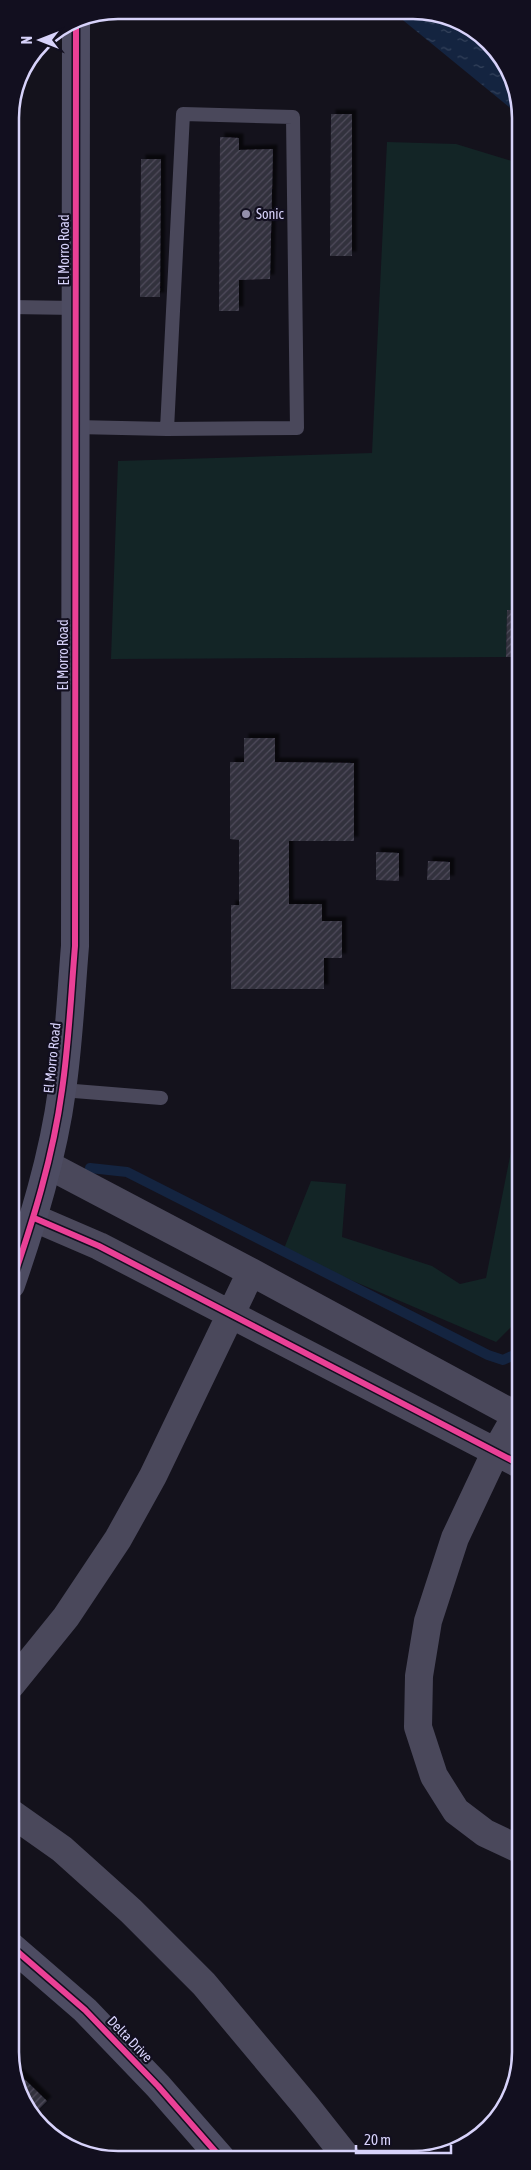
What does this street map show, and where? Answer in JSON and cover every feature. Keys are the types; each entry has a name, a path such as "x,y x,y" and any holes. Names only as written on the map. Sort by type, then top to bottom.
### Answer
{"street":[{"name":"El Morro Road","path":"19,1262 34,1218 48,1165 62,1090 74,946 76,28"},
{"path":"48,1165 251,1272 512,1414"},
{"path":"34,1218 99,1246 512,1460"},
{"path":"19,1675 66,1617 118,1539 153,1476 251,1272"},
{"path":"512,1426 496,1451 455,1538 428,1621 419,1676 418,1727 434,1776 456,1811 485,1833 512,1846"},
{"path":"19,1819 62,1849 131,1912 204,1984 342,2151"},
{"name":"Delta Drive","path":"19,1953 85,2010 158,2086 215,2151"}],"lane":[{"path":"76,428 167,429 297,428 293,117 182,114 167,429"},
{"path":"19,307 76,308"},
{"path":"62,1090 161,1098"}],"shaded area":[{"path":"387,142 456,144 512,161 512,610 507,610 506,657 111,659 118,461 372,453"},
{"path":"512,1146 512,1326 496,1342 283,1251 311,1181 346,1184 342,1237 432,1266 460,1284 486,1278"}],"water":[{"path":"402,19 420,19 445,24 463,32 479,43 496,63 505,80 511,109"}],"building":[{"path":"331,114 352,114 352,256 330,256"},
{"name":"Sonic","path":"220,137 239,138 239,150 273,149 270,279 239,280 239,311 219,311"},
{"path":"141,159 161,159 160,297 140,297"},
{"path":"507,610 512,610 512,657 506,657"},
{"path":"244,738 275,738 275,762 354,763 354,841 289,841 289,904 322,904 322,921 342,921 342,958 324,958 324,989 231,989 231,905 239,905 239,840 230,839 230,762 244,762"},
{"path":"376,852 399,853 399,881 376,880"},
{"path":"428,861 450,862 450,880 427,880"},
{"path":"22,2076 47,2101 37,2111 26,2090"}],"waterway":[{"path":"90,1168 127,1172 488,1355 503,1360 512,1356"}],"cycle path":[{"path":"19,1261 41,1189 58,1115 66,1054 75,946 76,28"},
{"path":"34,1218 99,1246 512,1460"},
{"path":"19,1953 85,2010 158,2086 215,2151"}],"place":[{"name":"Sonic","path":"246,214"}]}
